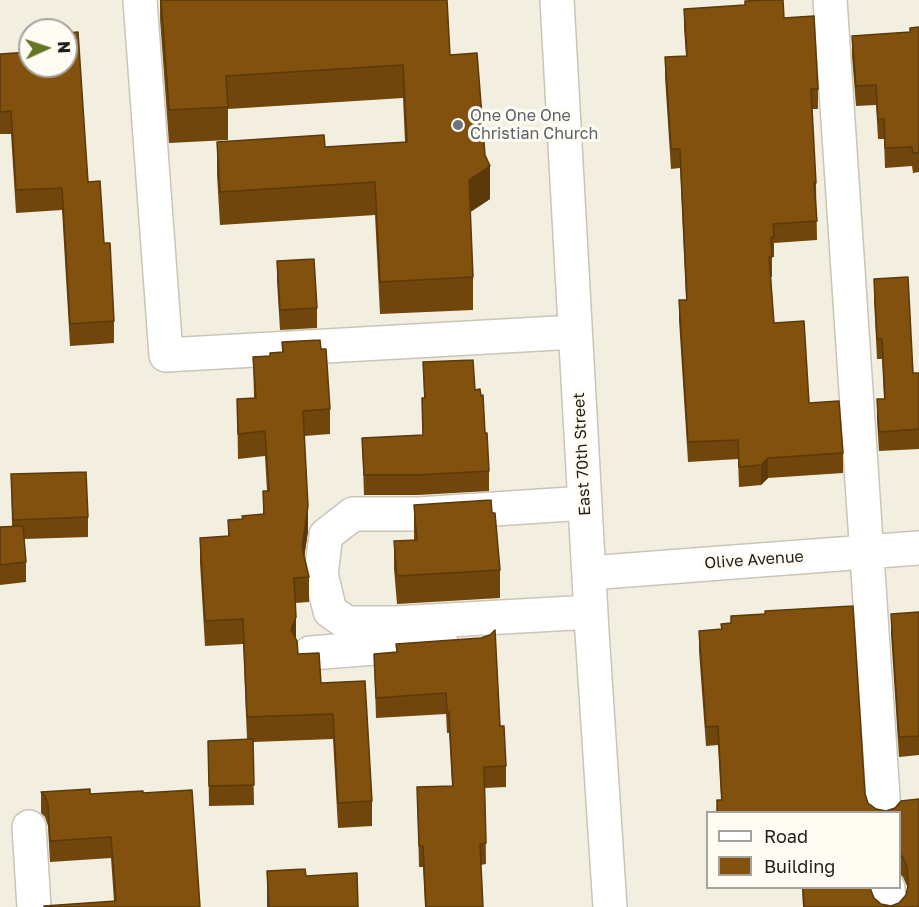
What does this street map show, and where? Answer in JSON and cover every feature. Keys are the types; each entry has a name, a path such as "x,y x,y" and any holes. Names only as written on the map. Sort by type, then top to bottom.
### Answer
{"street":[{"path":"140,0 166,355 575,332"},
{"name":"East 70th Street","path":"557,0 610,907"},
{"path":"830,0 884,811"},
{"path":"585,503 419,514 353,514 326,535 321,574 330,611 348,623 592,622"},
{"name":"Olive Avenue","path":"589,573 919,548"},
{"path":"310,653 592,622"},
{"path":"29,826 34,907"},
{"path":"888,889 890,907"}],"building":[{"path":"161,0 447,0 450,55 477,53 485,155 490,166 469,180 473,277 380,282 375,182 220,192 217,142 324,135 325,147 407,142 403,65 226,76 228,107 169,110"},
{"path":"783,0 784,18 814,16 818,89 811,89 817,221 773,224 772,257 769,257 774,323 804,321 809,403 839,401 843,453 768,458 761,465 739,467 738,440 688,442 679,300 687,300 680,149 671,149 665,57 687,56 684,9 745,5 745,1"},
{"path":"919,27 919,153 913,153 912,147 885,148 884,119 878,120 876,85 856,86 852,36 910,32 910,28"},
{"path":"78,32 88,182 100,181 104,243 110,243 114,321 70,324 62,188 16,190 11,111 0,112 0,54 18,53 18,78 78,78"},
{"path":"314,259 317,308 280,310 277,261"},
{"path":"908,277 913,373 919,373 919,429 879,432 877,399 885,399 882,339 877,339 874,279"},
{"path":"320,340 321,349 326,349 330,409 303,411 308,506 302,547 309,577 294,578 296,617 291,630 297,641 298,654 319,653 321,683 365,681 372,801 338,803 333,714 247,717 243,619 205,621 200,538 229,536 228,520 264,514 263,491 269,491 265,431 238,434 237,399 256,398 253,357 270,356 270,353 283,352 282,342"},
{"path":"473,360 475,390 480,389 481,396 483,395 489,471 364,475 362,438 423,435 422,398 425,398 423,362"},
{"path":"86,472 88,517 13,520 11,474"},
{"path":"491,500 492,513 495,513 500,570 397,576 394,541 417,540 414,505"},
{"path":"23,526 26,562 0,565 0,527"},
{"path":"853,606 865,794 868,803 876,809 886,811 717,811 717,800 722,800 718,726 706,727 699,631 722,629 721,624 731,623 731,616 765,614 765,611"},
{"path":"919,612 919,736 899,737 891,614"},
{"path":"495,630 500,726 504,726 506,766 484,767 486,843 480,844 483,907 426,907 423,846 419,846 417,787 453,786 446,693 376,698 374,654 397,652 396,644 481,638 490,635"},
{"path":"253,739 254,785 209,786 208,741"},
{"path":"90,789 90,794 192,790 200,907 44,907 116,901 111,837 50,841 48,805 41,792"},
{"path":"919,799 919,907 804,907 803,889 870,889 874,898 881,904 891,906 899,903 906,895 908,886 907,867 901,855 901,811 886,811 895,808 901,801"},
{"path":"305,869 306,876 357,873 358,907 269,907 267,871"}],"place":[{"name":"One One One Christian Church","path":"458,125"}]}
